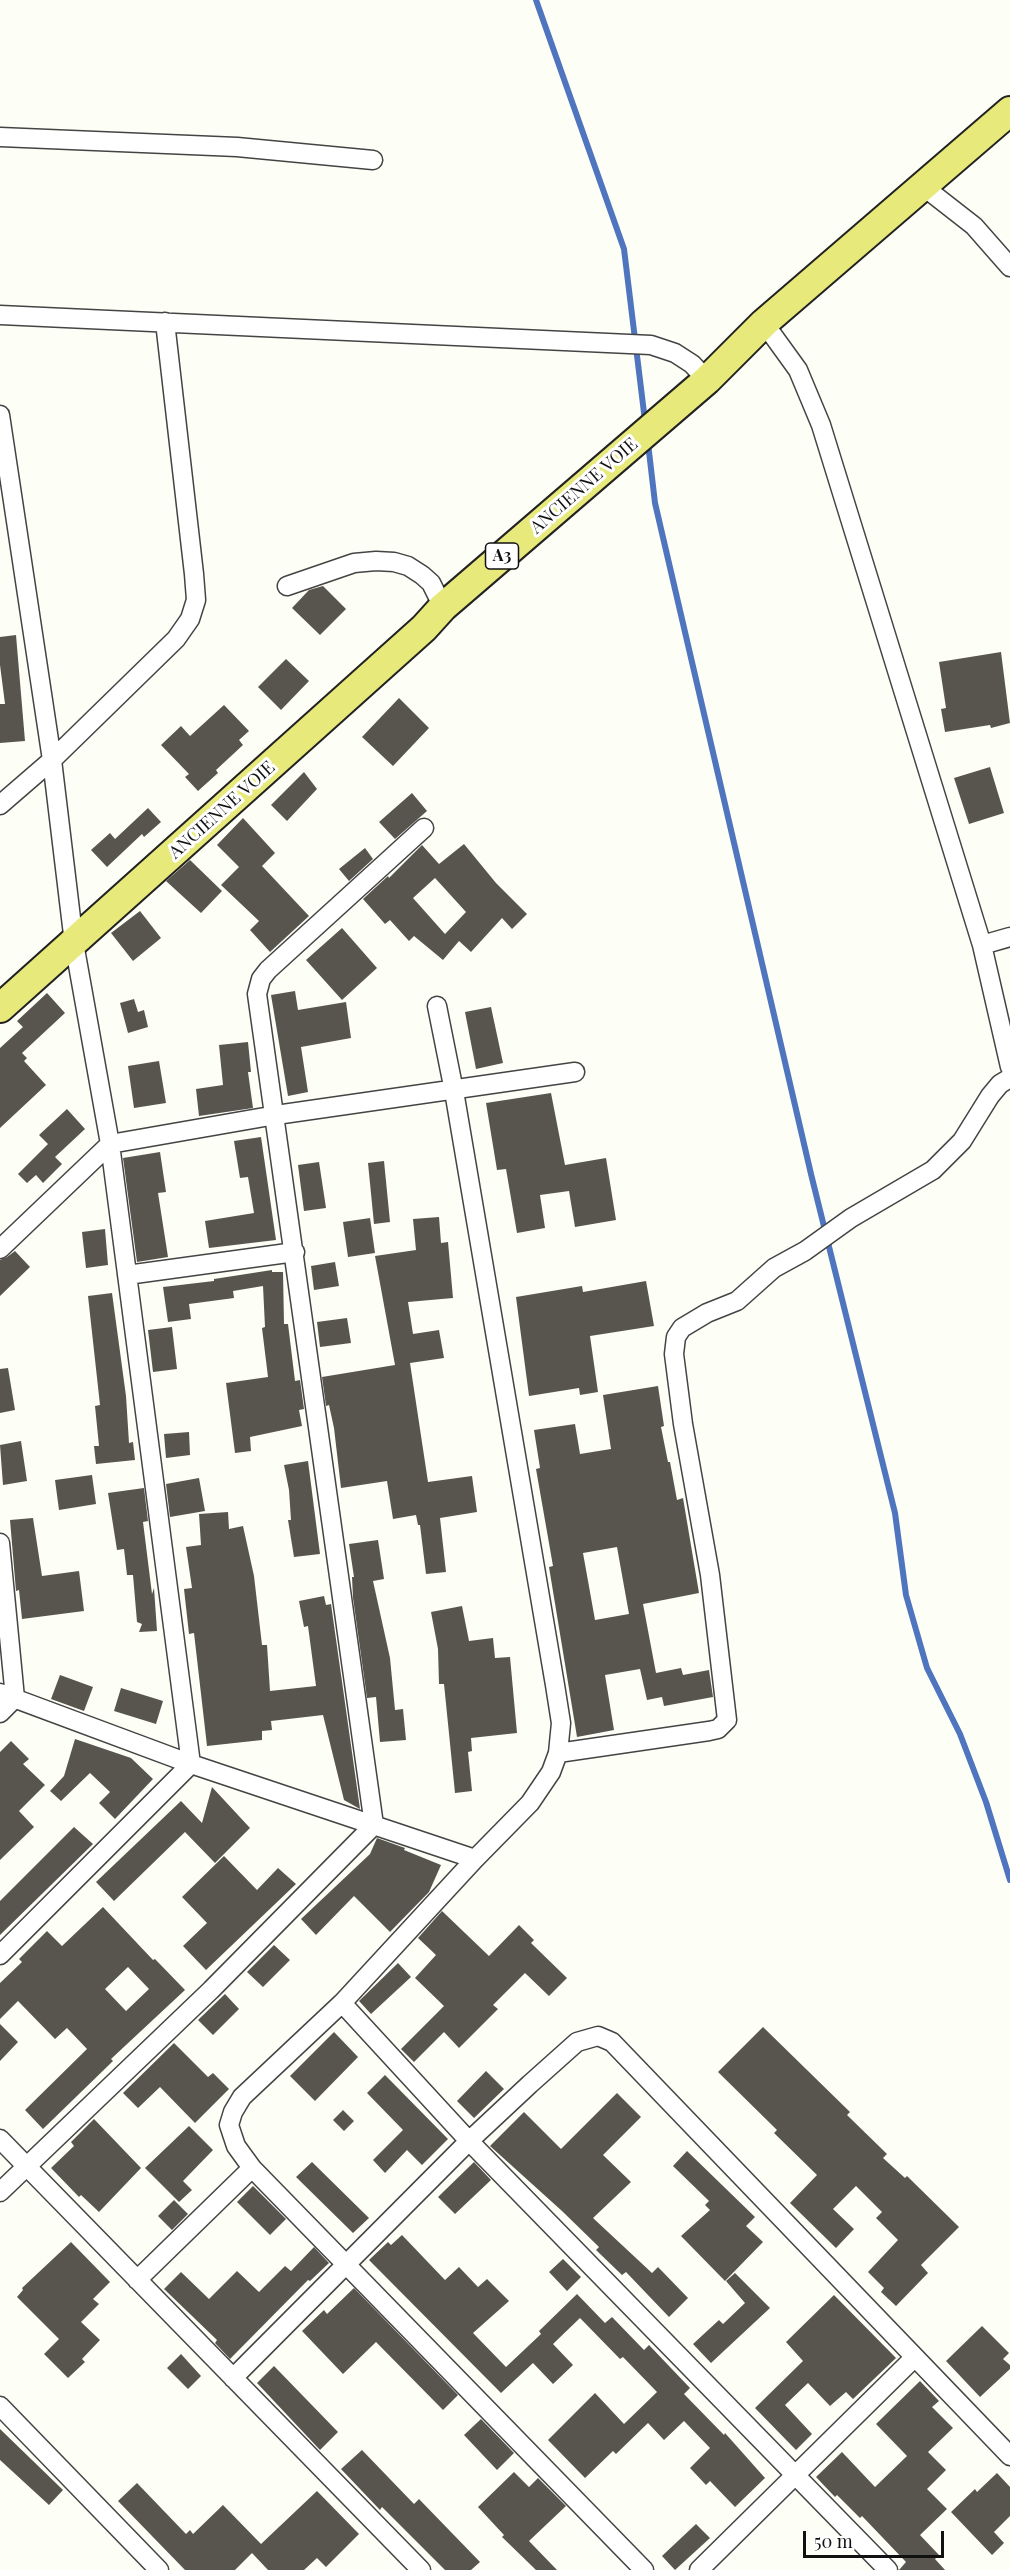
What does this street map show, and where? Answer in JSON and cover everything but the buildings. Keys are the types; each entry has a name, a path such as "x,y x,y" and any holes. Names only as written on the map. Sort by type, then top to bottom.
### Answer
{"main road":[{"name":"ANCIENNE VOIE","path":"0,1008 424,628 443,607 707,380 764,323 1010,111"}],"street":[{"path":"0,136 237,147 373,159"},
{"path":"924,187 974,226 1010,267"},
{"path":"0,315 651,345 675,353 692,364 707,380"},
{"path":"0,805 52,760 176,639 190,619 196,600 165,322"},
{"path":"764,323 798,370 818,416 982,945 1010,1067"},
{"path":"0,415 52,760 74,943 110,1144 191,1764"},
{"path":"287,586 354,563 385,561 408,566 422,575 431,583 443,607"},
{"path":"374,1825 276,1115 257,1001 261,979 268,970 424,828"},
{"path":"982,945 1010,937"},
{"path":"437,1006 454,1091 555,1685 561,1723 558,1753 551,1772 530,1803 342,2003 242,2097 233,2112 229,2125 231,2137 252,2168 644,2570"},
{"path":"0,1249 110,1144 276,1115 575,1072"},
{"path":"558,1753 709,1731 718,1729 727,1720 710,1575 683,1424 674,1354 676,1337 682,1328 707,1312 737,1301 774,1268 805,1251 851,1218 933,1170 962,1141 1000,1084 1010,1078"},
{"path":"127,1275 295,1252"},
{"path":"0,1543 7,1695 0,1713"},
{"path":"7,1695 191,1764 475,1859"},
{"path":"0,1954 191,1764"},
{"path":"0,2192 211,1990 374,1825"},
{"path":"342,2003 469,2141 888,2570"},
{"path":"232,2378 469,2141 569,2048 592,2036 606,2038 612,2042 1010,2456"},
{"path":"0,2139 421,2570"},
{"path":"137,2280 252,2168"},
{"path":"699,2570 915,2357"},
{"path":"0,2406 159,2570"}],"waterway":[{"path":"536,0 624,249 645,421"},
{"path":"648,443 655,503 811,1174 895,1513 906,1595 927,1668 960,1734 986,1802 1010,1880"}]}
